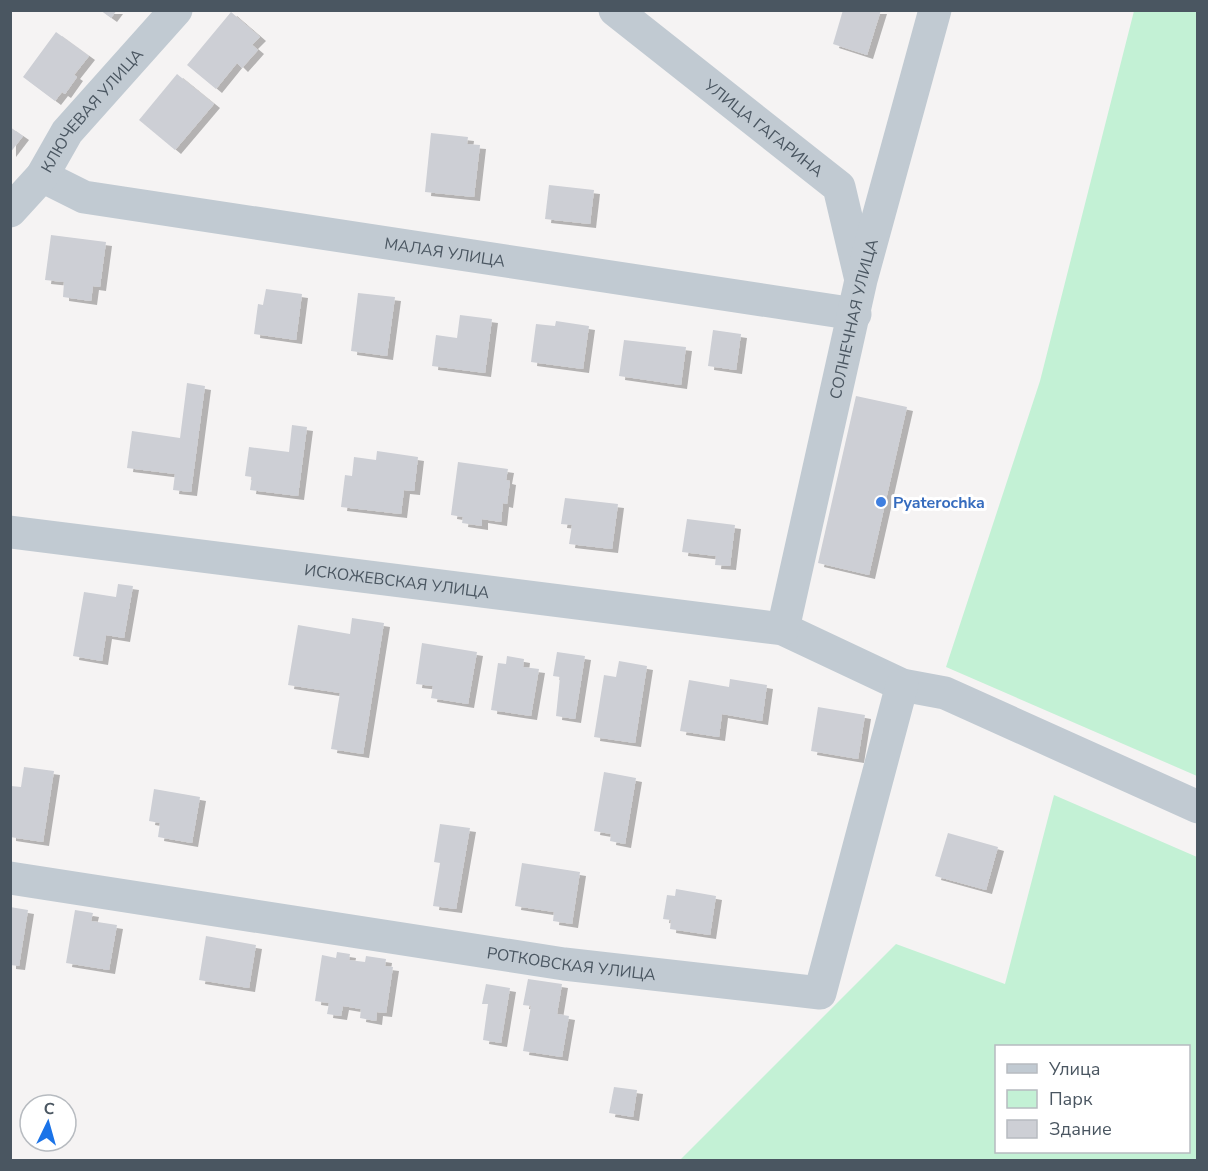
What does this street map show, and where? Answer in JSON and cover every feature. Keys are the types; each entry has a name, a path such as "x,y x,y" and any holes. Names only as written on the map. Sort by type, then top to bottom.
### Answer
{"street":[{"name":"КЛЮЧЕВАЯ УЛИЦА","path":"10,212 42,176 67,132 176,10"},
{"name":"УЛИЦА ГАГАРИНА","path":"615,10 839,187 861,280"},
{"name":"СОЛНЕЧНАЯ УЛИЦА","path":"783,629 861,280 934,10"},
{"name":"МАЛАЯ УЛИЦА","path":"42,176 84,197 855,314"},
{"name":"ИСКОЖЕВСКАЯ УЛИЦА","path":"10,532 783,629 902,685 945,693 1197,807"},
{"name":"РОТКОВСКАЯ УЛИЦА","path":"10,878 564,964 820,993 902,685"}],"green space":[{"path":"1134,11 1197,11 1197,776 946,667 1040,381"},
{"path":"1054,795 1197,857 1197,1160 680,1160 896,944 1005,984"}],"building":[{"path":"100,10 117,10 111,18"},
{"path":"843,10 881,10 867,55 833,44"},
{"path":"231,12 260,37 252,45 258,50 242,68 237,63 216,89 187,65"},
{"path":"56,32 89,56 74,75 77,77 65,94 62,92 55,101 23,77"},
{"path":"177,74 214,104 175,150 139,120"},
{"path":"10,127 23,136 10,153"},
{"path":"431,133 468,137 467,144 480,145 474,197 425,192"},
{"path":"549,185 594,190 590,224 545,219"},
{"path":"51,235 106,242 100,287 93,286 91,301 63,297 64,282 45,280"},
{"path":"266,289 302,294 296,340 254,334 258,304 263,305"},
{"path":"358,293 395,297 387,356 351,351"},
{"path":"460,315 492,319 485,373 432,366 436,335 457,338"},
{"path":"556,321 589,326 583,369 531,362 536,324 555,326"},
{"path":"713,330 741,334 736,370 708,366"},
{"path":"624,340 686,347 681,385 619,376"},
{"path":"187,383 205,386 191,492 173,490 175,474 127,468 132,431 180,438"},
{"path":"856,396 907,407 869,575 818,563"},
{"path":"292,425 307,427 298,496 250,490 252,477 245,476 249,447 289,452"},
{"path":"377,451 418,457 414,491 404,490 401,514 341,507 345,475 352,476 354,457 376,460"},
{"path":"458,462 508,469 506,480 510,481 507,504 503,503 501,522 482,519 482,526 462,523 463,517 451,515"},
{"path":"565,498 618,504 612,549 569,544 572,525 561,524"},
{"path":"687,519 735,525 730,566 715,565 716,556 682,552"},
{"path":"118,584 133,586 124,638 106,635 102,661 73,656 84,592 116,597"},
{"path":"352,618 384,623 363,754 331,749 340,693 288,685 298,625 350,634"},
{"path":"422,643 477,652 468,704 431,698 433,686 416,684"},
{"path":"557,652 585,656 575,719 556,716 560,677 553,676"},
{"path":"507,656 524,659 523,667 539,669 531,716 491,710 498,663 506,664"},
{"path":"619,661 647,666 635,743 594,737 604,675 616,677"},
{"path":"730,679 767,685 762,721 722,714 719,737 680,731 689,680 729,687"},
{"path":"818,707 865,715 858,759 811,751"},
{"path":"24,767 54,771 43,842 10,837 11,786 21,787"},
{"path":"604,772 636,778 625,844 610,841 611,834 594,831"},
{"path":"154,789 200,797 192,843 158,837 160,823 149,821"},
{"path":"440,824 470,828 456,909 433,906 440,863 434,862"},
{"path":"948,833 998,847 986,890 935,876"},
{"path":"522,863 580,872 572,924 553,921 554,912 515,906"},
{"path":"676,889 716,896 710,935 670,929 671,920 663,919 667,895 675,896"},
{"path":"10,907 28,910 19,966 10,965"},
{"path":"75,910 93,913 91,921 117,925 109,970 66,963"},
{"path":"206,936 256,945 249,988 199,980"},
{"path":"337,952 350,954 349,960 365,962 366,956 386,959 385,966 393,967 386,1013 377,1012 376,1021 360,1018 361,1009 343,1006 341,1016 327,1014 329,1003 315,1001 322,955 336,958"},
{"path":"528,979 562,984 557,1014 569,1016 562,1057 523,1051 531,1006 523,1005"},
{"path":"486,984 510,988 501,1043 483,1040 488,1004 482,1004"},
{"path":"614,1087 637,1090 633,1117 609,1113"}],"place":[{"name":"Pyaterochka","path":"881,502"}]}
